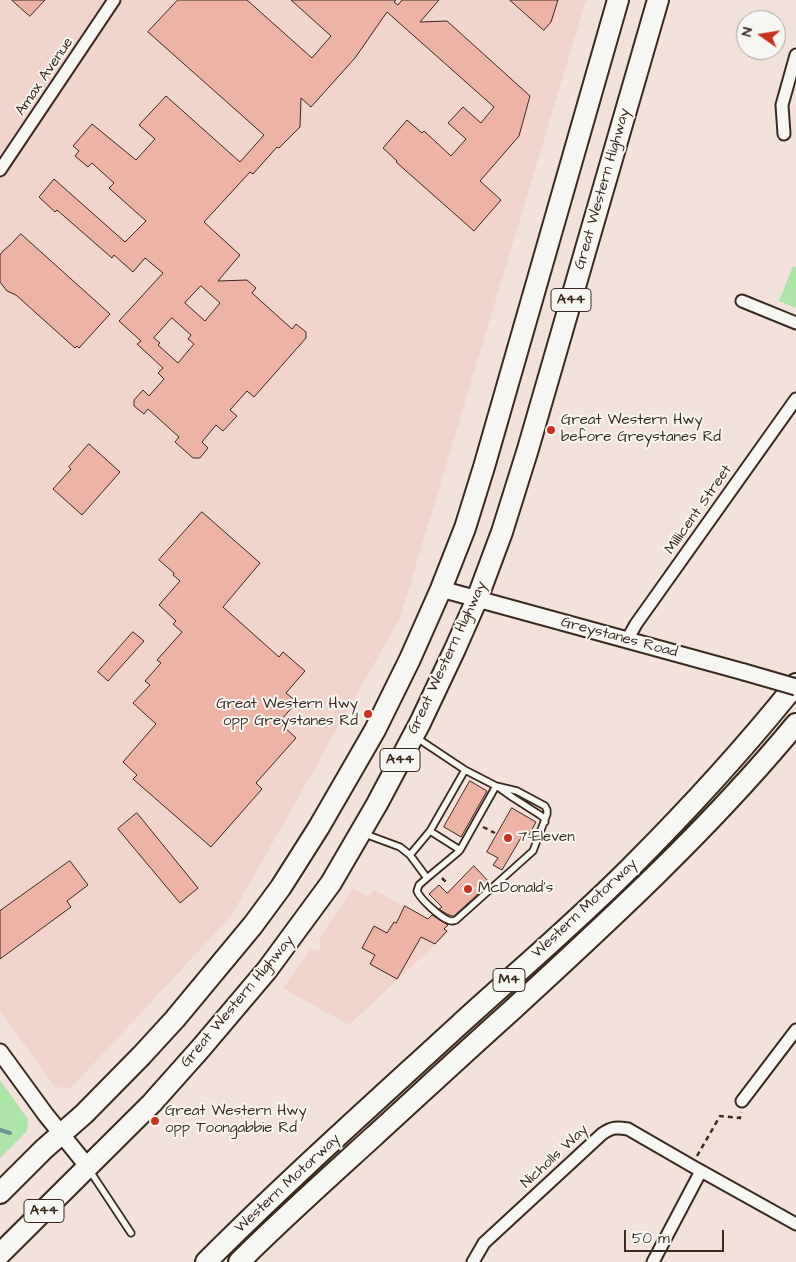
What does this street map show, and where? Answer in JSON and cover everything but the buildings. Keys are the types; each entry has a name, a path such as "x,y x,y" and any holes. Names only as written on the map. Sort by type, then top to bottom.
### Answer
{"highway":[{"name":"A44","path":"0,1194 44,1149 84,1114 142,1055 175,1019 253,925 281,887 319,828 376,730 441,589 465,528 618,0"},
{"name":"Great Western Highway","path":"0,1254 152,1103 267,970 331,882 377,804 413,736 455,649 499,541 528,449 658,0"},
{"name":"Western Motorway","path":"206,1262 302,1170 628,870 726,767 796,685"},
{"name":"Western Motorway","path":"239,1262 310,1194 651,881 723,807 796,724"}],"main road":[{"name":"Greystanes Road","path":"441,589 796,685"},
{"path":"0,1052 61,1135 88,1167"}],"street":[{"name":"Amax Avenue","path":"0,170 114,0"},
{"path":"784,134 782,105 796,55"},
{"path":"742,301 796,324"},
{"name":"Millicent Street","path":"627,640 636,624 796,398"},
{"path":"742,1101 791,1045 796,1030"},
{"name":"Nicholls Way","path":"473,1262 484,1244 609,1129 619,1127 628,1129 796,1224"},
{"path":"653,1262 696,1168"}],"lane":[{"path":"413,736 464,770 496,786 540,814 545,822"},
{"path":"410,855 430,831 464,770"},
{"path":"496,786 517,791 545,806 548,814 533,851 456,920 449,921 443,918 419,896 418,888 460,850 496,786"},
{"path":"430,831 460,850"},
{"path":"361,832 400,847 410,855 427,878"},
{"path":"88,1167 131,1233"}],"path":[{"path":"475,823 495,833"},
{"path":"696,1168 720,1116 740,1118 742,1101"}],"shaded area":[{"path":"0,0 586,0 400,618 231,916 71,1088 55,1087 0,1011"},
{"path":"353,889 369,897 374,890 450,931 349,1025 283,988 311,949 319,950 321,946 319,938"}],"green space":[{"path":"793,266 796,267 796,308 779,301"},
{"path":"0,1080 28,1119 27,1131 0,1158"}],"waterway":[{"path":"0,1130 10,1133"}],"place":[{"name":"Great Western Hwy before Greystanes Rd","path":"551,430"},
{"name":"Great Western Hwy opp Greystanes Rd","path":"368,714"},
{"name":"7-Eleven","path":"508,838"},
{"name":"McDonald's","path":"468,889"},
{"name":"Great Western Hwy opp Toongabbie Rd","path":"155,1121"}]}
